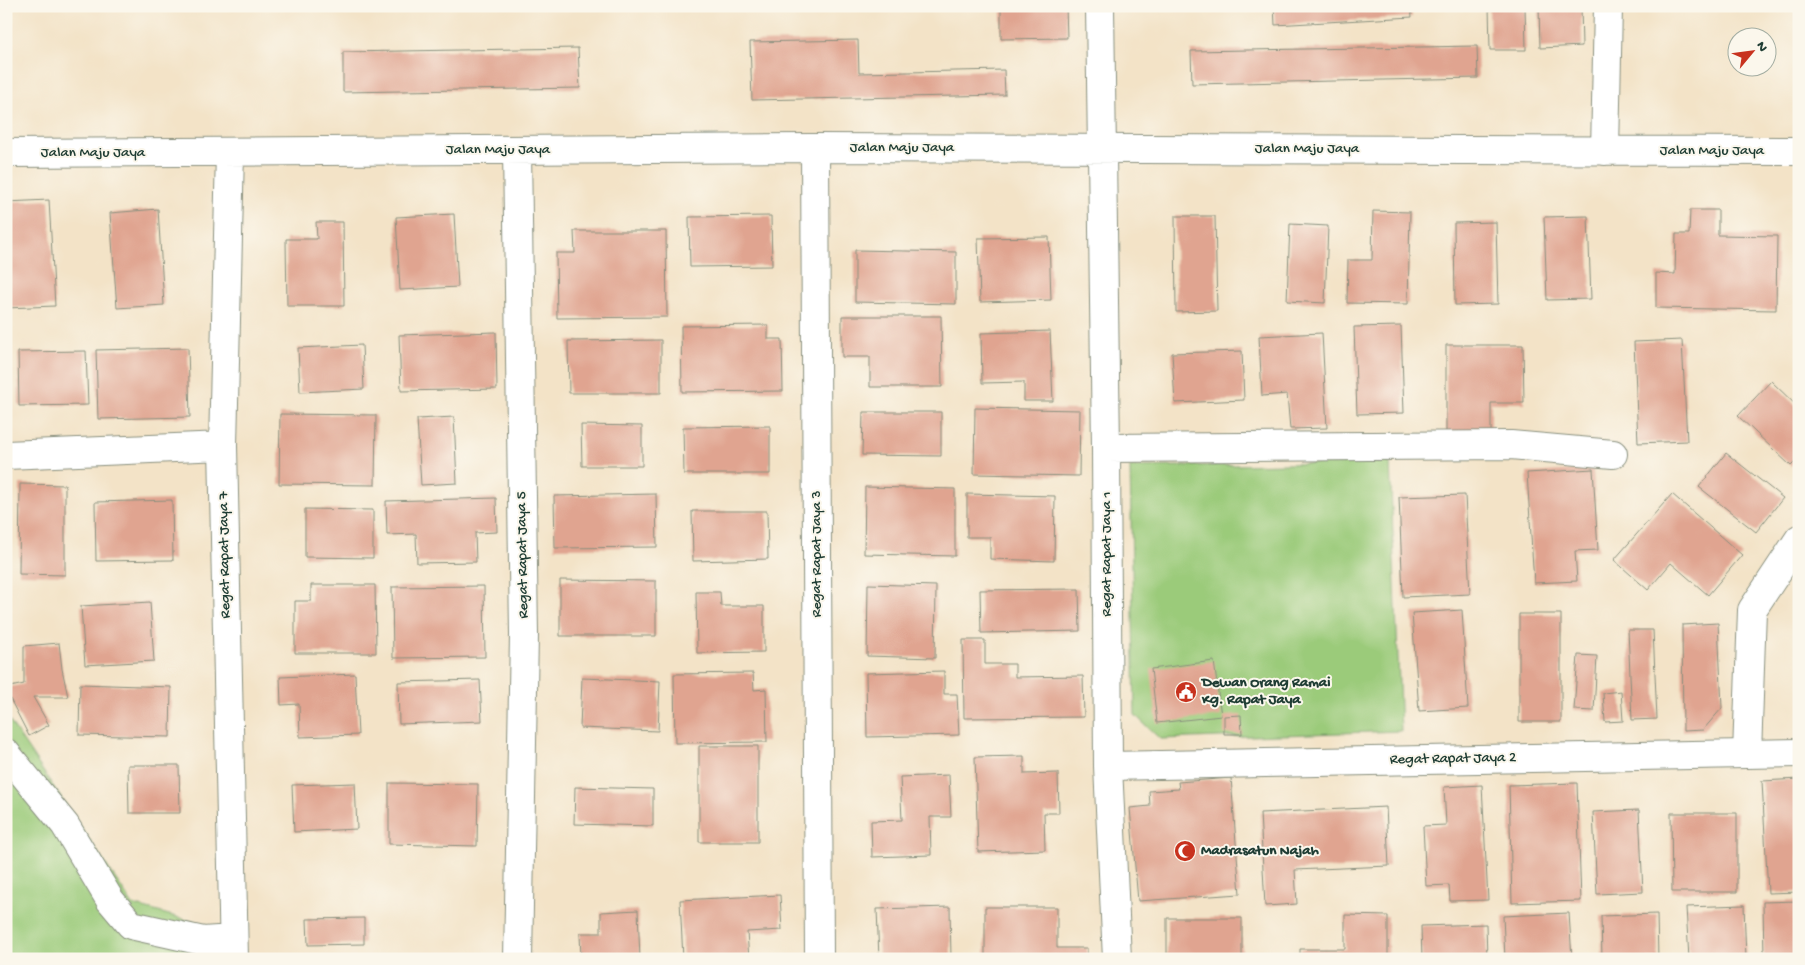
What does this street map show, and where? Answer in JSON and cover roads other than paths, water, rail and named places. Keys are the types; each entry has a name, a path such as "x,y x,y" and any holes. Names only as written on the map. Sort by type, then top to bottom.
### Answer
{"street":[{"name":"Regat Rapat Jaya 1","path":"1100,6 1103,148 1108,766 1117,959"},
{"path":"1605,151 1608,6"},
{"name":"Jalan Maju Jaya","path":"6,153 814,148 1799,151"},
{"name":"Regat Rapat Jaya 3","path":"814,148 819,959"},
{"name":"Regat Rapat Jaya 5","path":"517,150 524,635 518,959"},
{"name":"Regat Rapat Jaya 7","path":"230,152 223,446 234,949"},
{"path":"1106,448 1511,445 1613,454"},
{"path":"6,455 223,446"},
{"path":"1747,754 1752,610 1799,540"},
{"path":"6,753 65,825 110,900 131,925 234,949"},
{"name":"Regat Rapat Jaya 2","path":"1108,766 1799,753"}],"place":[{"name":"Dewan Orang Ramai Kg. Rapat Jaya","path":"1186,692"},
{"name":"Madrasatun Najah","path":"1185,851"}]}
